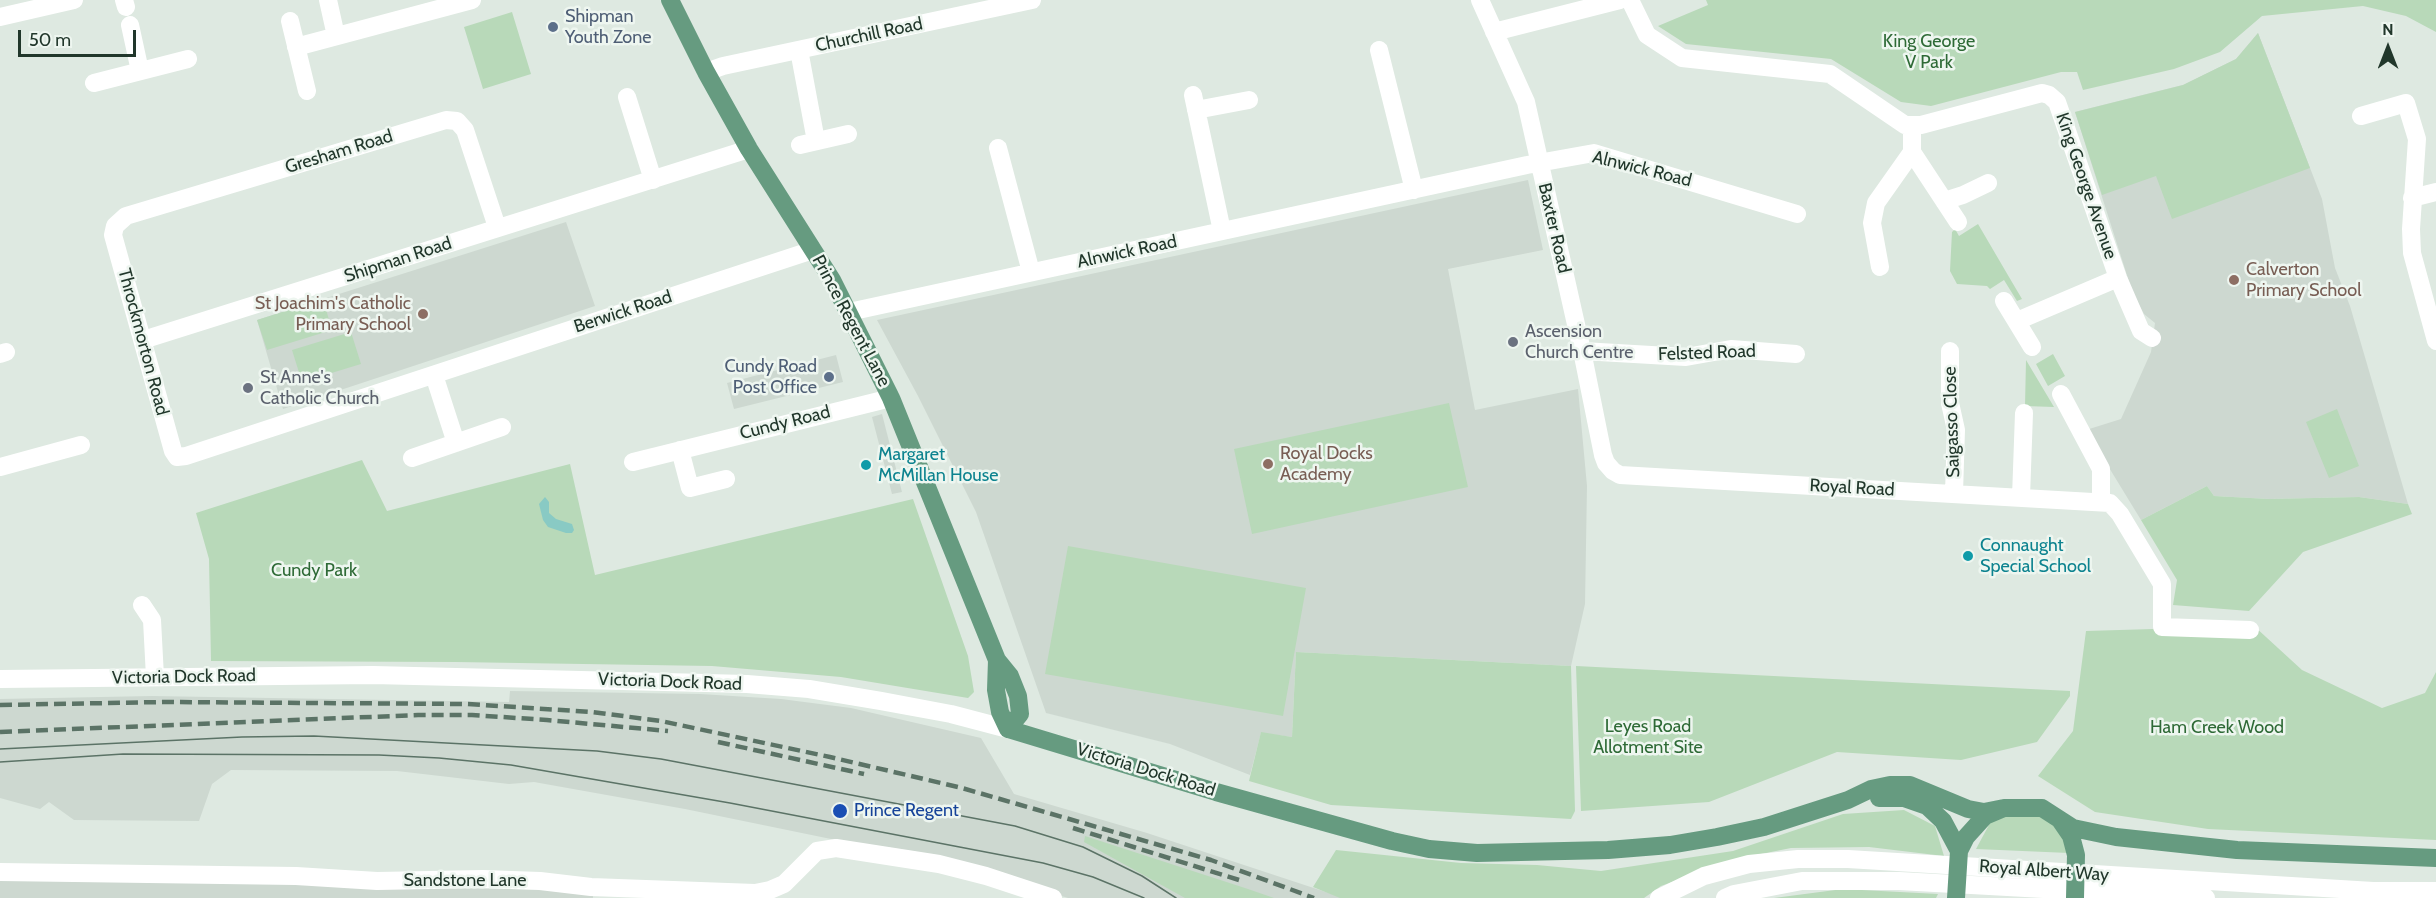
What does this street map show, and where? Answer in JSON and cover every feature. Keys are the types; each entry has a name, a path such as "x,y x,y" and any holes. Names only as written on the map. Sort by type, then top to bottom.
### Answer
{"main road":[{"name":"Prince Regent Lane","path":"670,0 706,72 749,149 849,312 891,398 997,660 996,690 1000,712 1008,729"},
{"name":"Victoria Dock Road","path":"1008,729 1216,792 1392,841 1429,849 1477,853 1608,850 1670,845 1764,826 1848,800"},
{"path":"1848,800 1871,789 1890,785 1910,785 1968,809 1990,812 2004,808 2042,808 2073,828 2091,833 2237,850 2436,858"},
{"path":"1848,800 1868,801 1895,797 1916,801 1935,812 1948,829 1959,851"},
{"path":"1956,898 1959,851 1966,837 1985,816 2004,808"},
{"path":"2058,818 2071,836 2076,855 2075,898"}],"street":[{"path":"0,17 74,0"},
{"path":"328,0 336,36"},
{"path":"296,47 472,0"},
{"name":"Churchill Road","path":"706,72 723,66 1032,0"},
{"name":"Baxter Road","path":"1480,0 1526,102 1606,463"},
{"path":"1494,32 1620,0"},
{"path":"1630,0 1647,35 1682,58 1830,74 1902,123 1912,126 1912,152 1958,222"},
{"path":"290,21 307,90"},
{"path":"130,25 140,71"},
{"path":"799,50 808,143 848,134"},
{"path":"1379,50 1414,190"},
{"path":"94,83 188,59"},
{"name":"King George Avenue","path":"1912,126 2042,93 2049,95 2057,102 2118,278 2141,331 2152,338"},
{"path":"627,97 653,180"},
{"path":"1222,231 1194,103 1249,100"},
{"path":"2361,117 2406,103 2417,139 2412,198 2412,253 2435,337"},
{"name":"Gresham Road","path":"115,226 126,216 446,120 457,121 465,130 497,227"},
{"path":"998,148 1031,272"},
{"name":"Shipman Road","path":"143,340 749,149"},
{"path":"1880,267 1872,223 1876,203 1912,152"},
{"name":"Alnwick Road","path":"849,312 1584,154 1603,155 1797,214"},
{"path":"1944,201 1988,183"},
{"path":"2412,198 2436,192"},
{"name":"Throckmorton Road","path":"115,226 113,235 172,451 177,457"},
{"name":"Berwick Road","path":"177,457 186,456 813,250"},
{"path":"2017,321 2118,278"},
{"path":"2004,301 2032,347"},
{"name":"Felsted Road","path":"1582,351 1686,357 1731,349 1796,354"},
{"name":"Saigasso Close","path":"1950,351 1950,403 1956,430 1954,493"},
{"path":"434,375 456,443"},
{"path":"2061,394 2101,469 2101,501 2110,502 2120,514 2162,584 2162,627 2250,630"},
{"name":"Cundy Road","path":"633,462 891,398"},
{"path":"2021,497 2024,413"},
{"path":"412,458 502,427"},
{"path":"0,467 81,445"},
{"path":"680,450 690,488 726,479"},
{"name":"Royal Road","path":"1606,463 1620,475 2101,501"},
{"path":"142,605 152,620 155,677"},
{"name":"Victoria Dock Road","path":"0,679 510,677 747,684 809,689 881,700 951,714 1008,729"},
{"name":"Sandstone Lane","path":"0,872 296,876 377,881 483,879 540,881 591,888 755,893 784,884 817,851 836,848 939,864 986,876 1053,898"},
{"name":"Royal Albert Way","path":"1659,898 1704,876 1749,864 1798,859 1848,859 2373,891 2436,891"},
{"name":"Royal Albert Way","path":"1725,898 1734,894 1802,881 1899,881 2206,898"}],"shaded area":[{"name":"Calverton Primary School","path":"2258,33 2322,199 2335,268 2350,306 2408,504 2359,497 2269,499 2214,496 2207,486 2141,520 2086,430 2121,419 2151,352 2155,323 2144,314 2132,291 2075,112 2183,85 2236,59"},
{"name":"Royal Docks Academy","path":"1528,180 1543,250 1448,269 1475,410 1578,389 1587,486 1585,604 1571,666 1296,652 1292,737 1261,733 1250,775 1170,744 1046,713 976,512 877,320"},
{"name":"St Joachim's Catholic Primary School","path":"566,222 595,306 283,409 257,320"},
{"path":"836,355 843,382 734,409 727,383"},
{"path":"882,414 902,492 892,494 872,417"},
{"path":"510,691 700,694 781,699 851,708 981,738 1014,794 1147,833 1344,898 1068,898 918,852 831,839 685,809 534,782 509,784 397,771 231,770 212,784 199,821 74,820 49,802 40,809 0,798 0,699 152,696 509,702"},
{"path":"0,877 593,891 593,898 0,898"}],"green space":[{"name":"King George V Park","path":"1706,0 2436,0 2436,32 2406,16 2363,6 2262,16 2220,52 2174,69 2083,90 2077,72 2061,72 1931,106 1901,102 1831,59 1686,44 1658,26 1708,5"},
{"path":"512,12 531,74 483,89 464,27"},
{"path":"2258,33 2310,168 2172,219 2156,176 2102,195 2075,112 2183,85 2236,59"},
{"path":"1978,224 2022,299 2017,301 2004,280 1990,289 1987,286 1957,284 1950,271 1952,232 1955,229 1959,236"},
{"path":"323,299 332,330 267,350 257,320"},
{"path":"351,332 361,364 302,382 292,350"},
{"path":"2053,354 2065,376 2048,386 2036,364"},
{"path":"2026,360 2054,407 2025,406"},
{"path":"1449,403 1468,487 1252,534 1234,449"},
{"path":"2337,409 2359,466 2329,478 2306,422"},
{"name":"Cundy Park","path":"362,460 387,511 570,464 595,575 913,499 968,656 974,692 968,698 841,677 712,666 211,661 209,559 196,513"},
{"path":"2207,486 2214,496 2269,499 2359,497 2408,504 2412,514 2303,552 2249,611 2173,605 2177,580 2141,520"},
{"path":"1068,546 1306,588 1283,716 1045,674"},
{"name":"Ham Creek Wood","path":"2254,626 2302,670 2382,708 2425,693 2436,672 2436,840 2208,829 2095,812 2038,776 2073,731 2086,631"},
{"name":"Leyes Road Allotment Site","path":"1296,652 1571,666 1575,811 1571,819 1331,805 1249,781 1261,732 1292,737"},
{"name":"Leyes Road Allotment Site","path":"1576,666 2070,691 2070,696 2037,742 1961,760 1837,752 1709,802 1581,811"},
{"path":"1904,810 1935,826 1944,856 1869,847 1791,848 1736,859 1661,886 1644,898 1340,898 1313,887 1336,850 1461,863 1537,865 1601,871 1733,851 1843,814"},
{"path":"2013,812 2045,815 2060,826 2069,853 1976,849 1990,823"},
{"path":"1085,836 1274,898 1185,898 1084,842"},
{"path":"1843,889 1938,894 1936,898 1774,898"}],"water":[{"path":"545,497 549,502 549,513 556,519 572,524 574,530 572,533 548,527 543,520 539,504"}],"tram line":[{"path":"0,749 242,737 314,736 597,751 661,759 1015,826 1083,847 1142,876 1176,898"},
{"path":"0,762 123,754 379,755 511,765 730,803 1043,863 1093,877 1144,898"}],"railway":[{"path":"0,705 164,702 468,704 592,712 661,721 962,788 1211,860 1314,898"},
{"path":"0,732 418,715 472,715 668,731"},
{"path":"718,742 864,774"},
{"path":"1073,828 1239,880"}],"place":[{"name":"Shipman Youth Zone","path":"553,27"},
{"name":"Calverton Primary School","path":"2234,280"},
{"name":"St Joachim's Catholic Primary School","path":"423,314"},
{"name":"Ascension Church Centre","path":"1513,342"},
{"name":"Cundy Road Post Office","path":"829,377"},
{"name":"St Anne's Catholic Church","path":"248,388"},
{"name":"Royal Docks Academy","path":"1268,464"},
{"name":"Margaret McMillan House","path":"866,465"},
{"name":"Connaught Special School","path":"1968,556"},
{"name":"Prince Regent","path":"840,811"}]}
